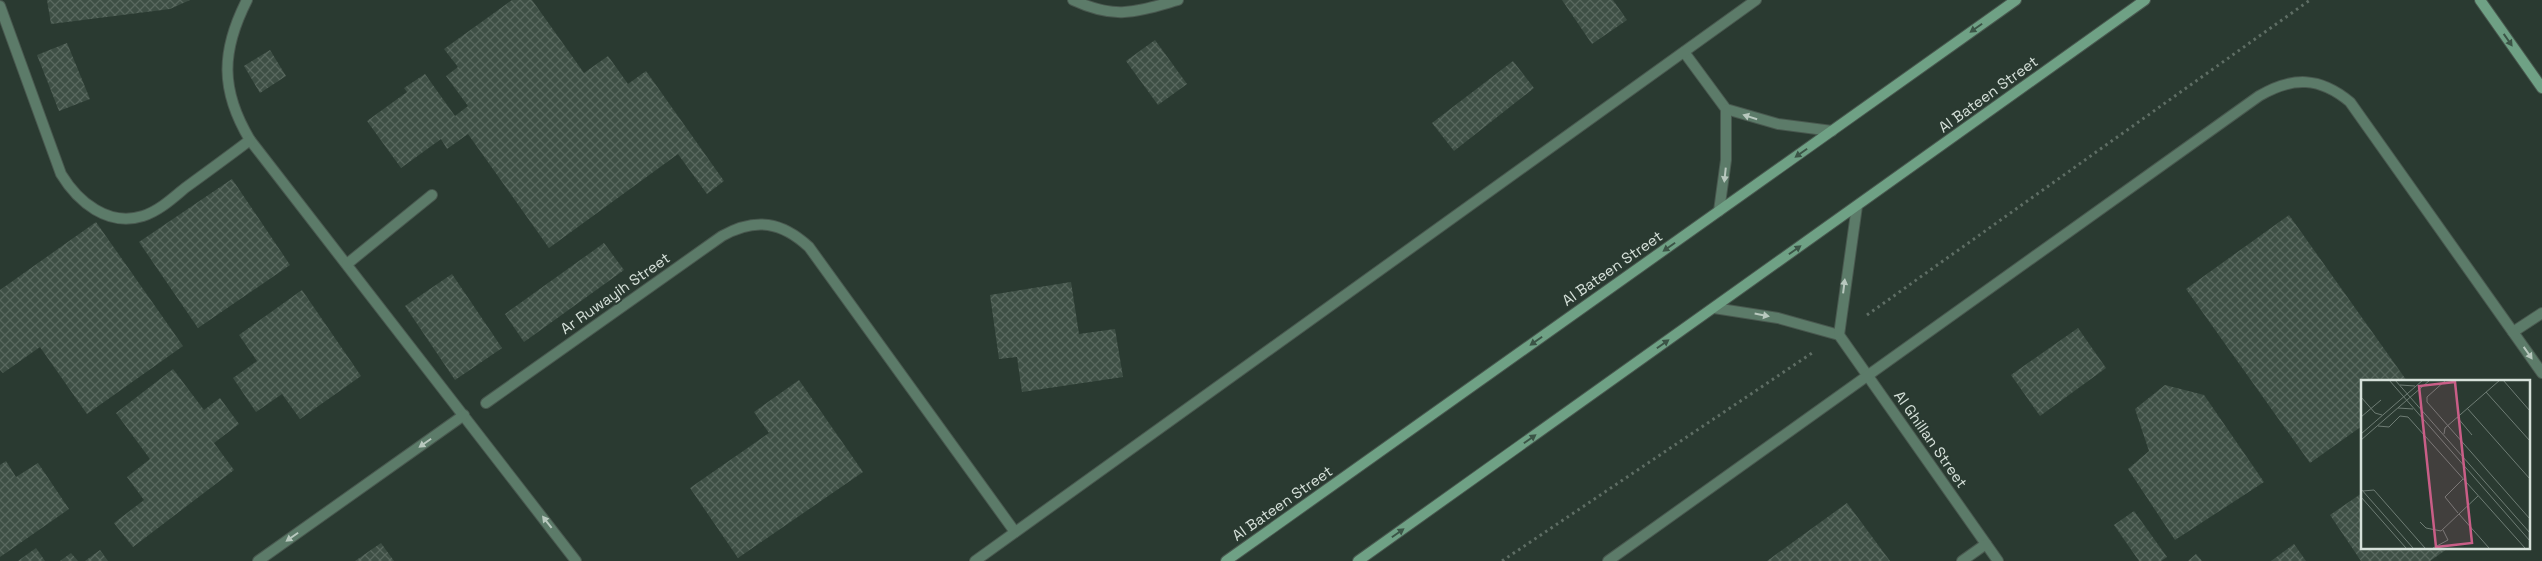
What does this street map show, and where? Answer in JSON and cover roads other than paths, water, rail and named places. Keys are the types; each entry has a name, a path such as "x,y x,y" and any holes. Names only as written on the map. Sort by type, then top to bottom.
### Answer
{"main road":[{"name":"Al Bateen Street","path":"1226,561 2016,0"},
{"name":"Al Bateen Street","path":"1358,561 2146,0"},
{"path":"2480,0 2542,88"}],"street":[{"path":"247,0 234,29 227,67 232,105 250,140 576,561"},
{"path":"1073,0 1092,9 1112,13 1133,12 1178,0"},
{"path":"975,561 1756,0"},
{"path":"0,6 61,174 71,191 86,205 103,214 123,218 143,216 162,206 250,140"},
{"path":"1684,52 1726,109 1726,160 1719,211"},
{"path":"1608,561 2259,96 2289,82 2306,81 2322,84 2337,92 2360,114 2542,374"},
{"path":"1726,109 1778,124 1832,130"},
{"path":"347,264 432,195"},
{"path":"1714,308 1778,318 1839,335 1851,238 1857,206"},
{"name":"Ar Ruwayih Street","path":"486,403 722,236 736,228 752,224 768,224 783,228 797,236 809,247 1016,532"},
{"path":"2513,332 2542,312"},
{"name":"Al Ghillan Street","path":"1839,335 1998,561"},
{"path":"258,561 464,415"},
{"path":"1962,561 1986,544"}]}
